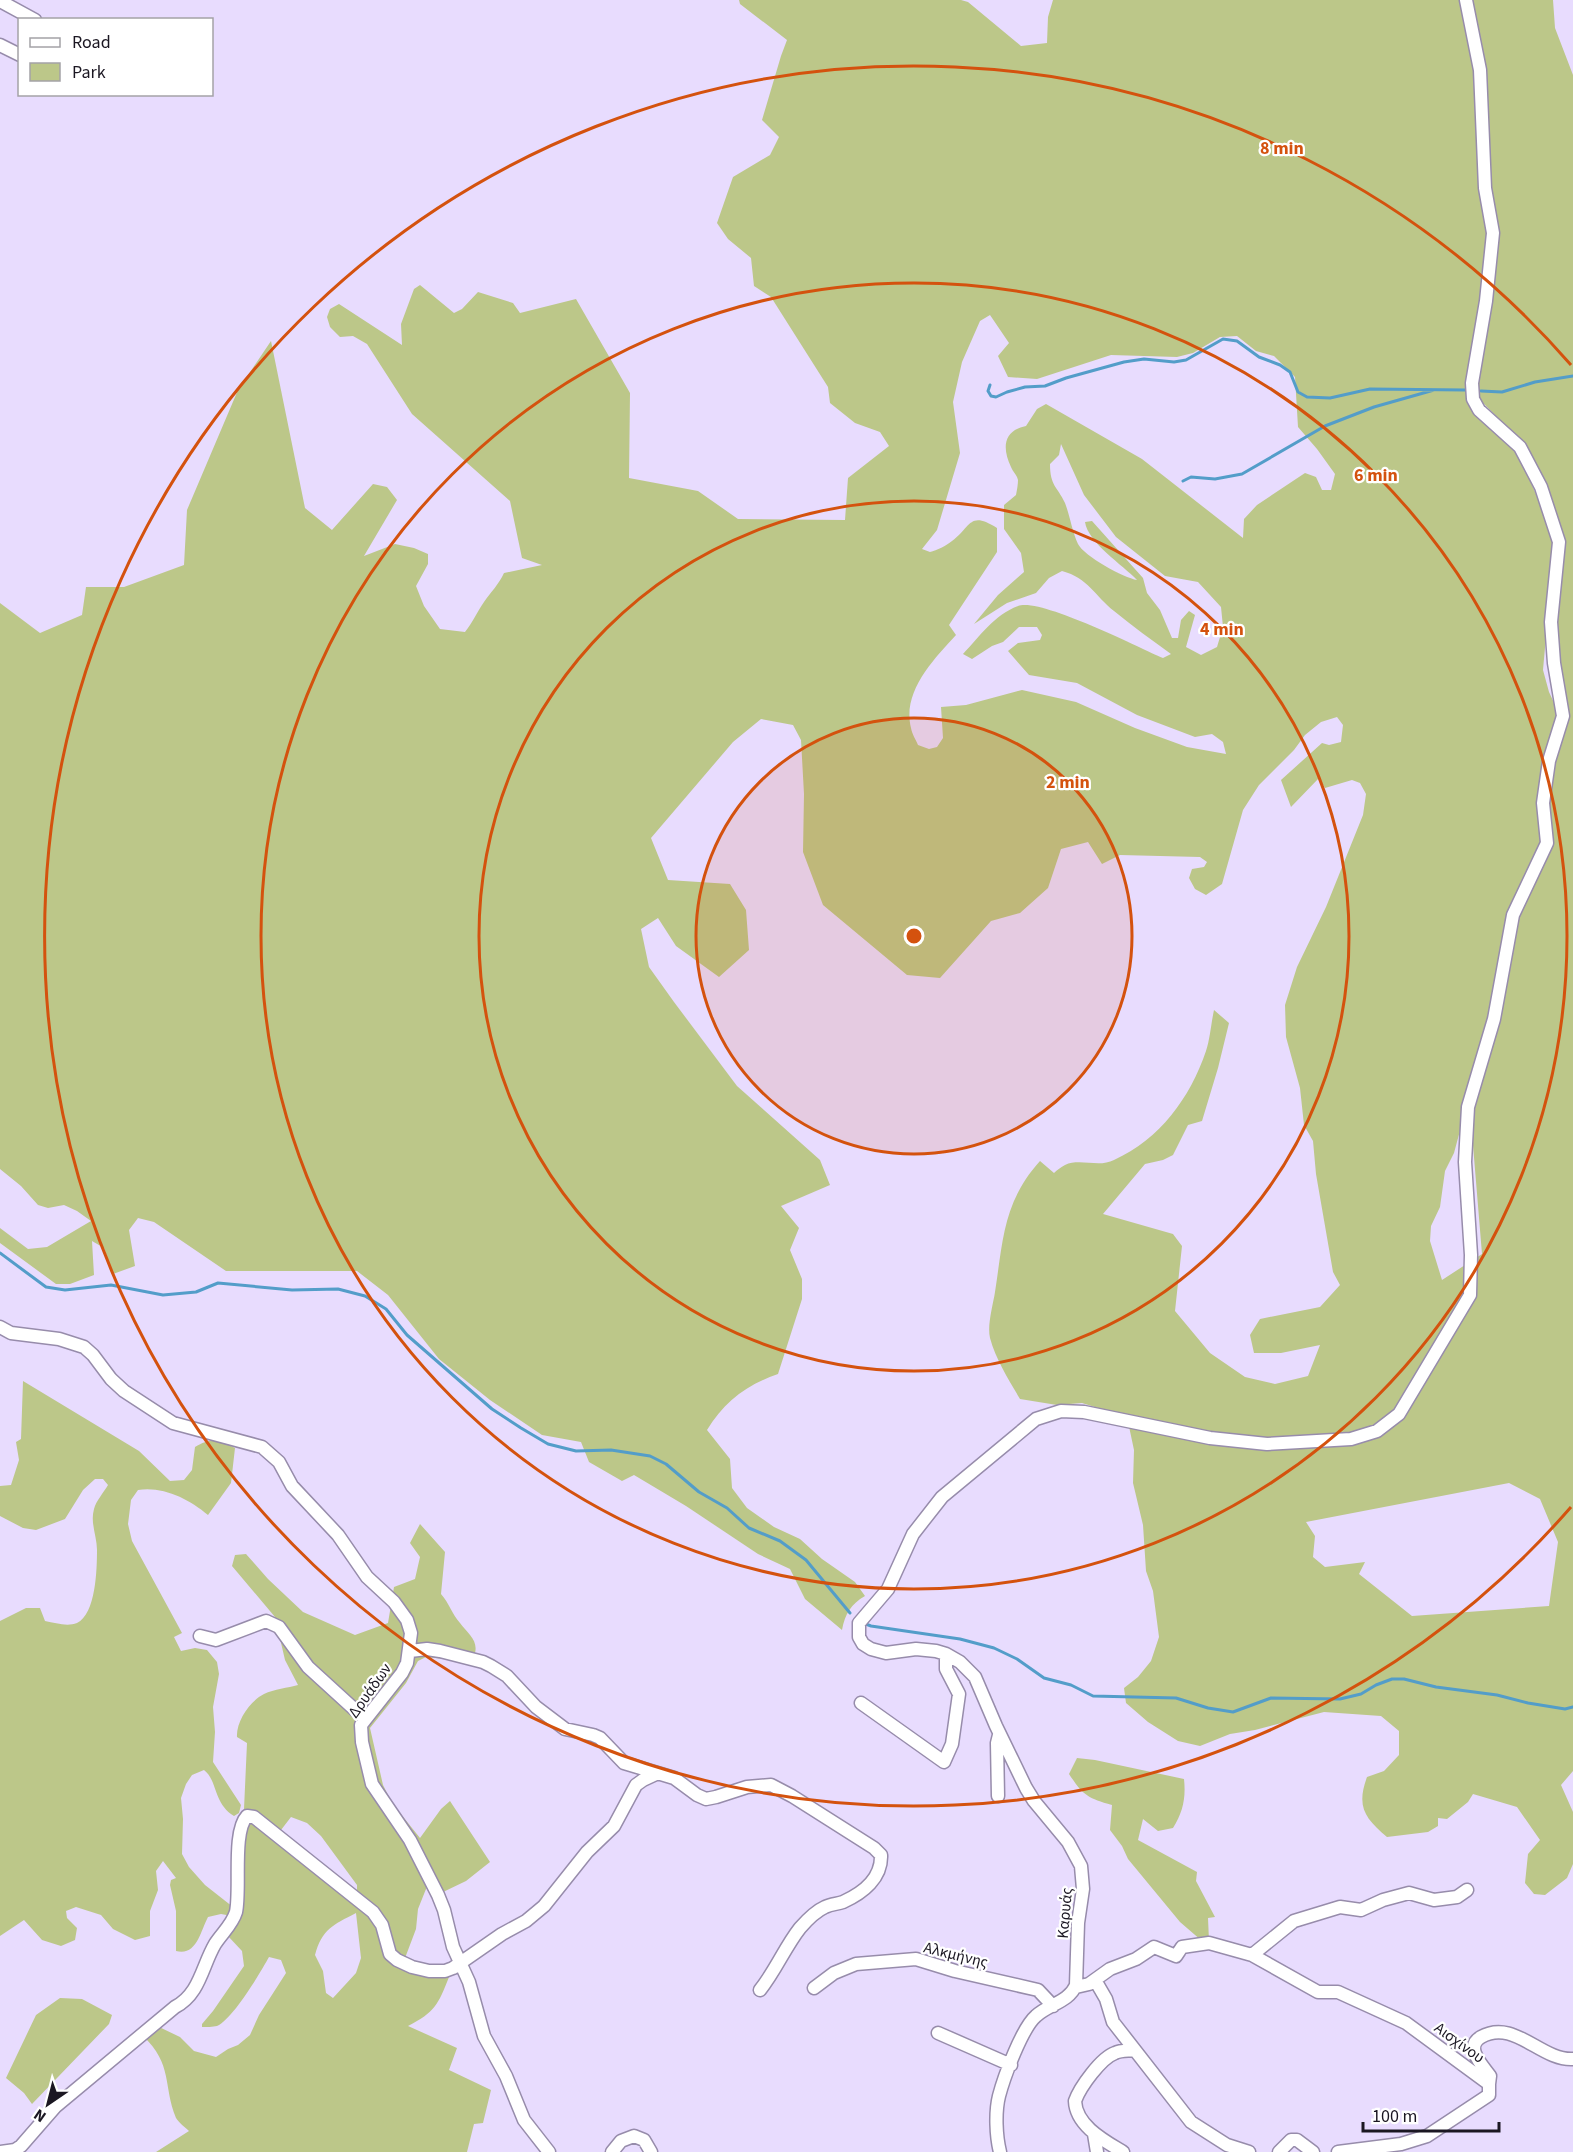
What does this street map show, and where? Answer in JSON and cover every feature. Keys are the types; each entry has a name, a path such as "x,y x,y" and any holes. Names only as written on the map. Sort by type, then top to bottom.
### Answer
{"street":[{"path":"861,1703 944,1762 952,1744 960,1694 946,1669 946,1654 920,1649 878,1652 862,1643 858,1633 858,1624 888,1589 913,1534 942,1497 1036,1419 1061,1411 1084,1412 1210,1438 1267,1444 1351,1439 1364,1436 1377,1431 1399,1414 1470,1295 1471,1255 1465,1162 1468,1107 1494,1019 1513,915 1547,843 1543,803 1549,762 1563,716 1554,663 1551,622 1559,542 1541,487 1520,447 1479,410 1473,399 1473,383 1494,233 1485,188 1480,70 1466,0"},
{"path":"0,1 31,18"},
{"path":"0,45 18,54"},
{"name":"Δρυάδων","path":"0,1328 11,1333 59,1339 84,1347 124,1391 173,1423 262,1447 279,1462 292,1486 338,1535 367,1577 394,1602 410,1624 410,1651 402,1673 361,1725 372,1784 410,1840 438,1896 460,1965 469,1982 484,2036 506,2076 514,2099 529,2127 549,2152"},
{"path":"200,1636 216,1640 266,1621 279,1627 308,1667 365,1719"},
{"path":"410,1651 427,1649 440,1651 491,1666 507,1676 536,1707 565,1729 600,1738 624,1763 674,1778 697,1795 706,1798 716,1797 747,1786 771,1785 874,1848 881,1855 882,1866 877,1876 868,1886 842,1902 818,1911 801,1927 760,1990"},
{"name":"Καρυάς","path":"946,1654 965,1666 975,1677 1030,1795 1068,1842 1081,1866 1083,1889 1078,1923 1076,1986"},
{"path":"998,1796 997,1743 1000,1734"},
{"path":"0,2152 15,2150 21,2146 55,2107 96,2071 175,2007 187,2000 194,1991 209,1956 236,1912 239,1841 242,1824 247,1816 254,1816 373,1912 382,1925 390,1954 397,1960 412,1967 434,1971 448,1970 460,1965 502,1934 526,1921 544,1906 587,1852 614,1826 636,1785 658,1773"},
{"path":"1252,1955 1294,1921 1340,1907 1361,1910 1383,1900 1409,1893 1434,1900 1457,1897 1467,1890"},
{"name":"Αισχίνου","path":"1095,1980 1110,1969 1138,1958 1154,1947 1176,1956 1182,1947 1209,1943 1252,1955 1318,1992 1338,1992 1406,2023 1489,2084 1489,2096 1427,2136 1401,2144 1338,2152"},
{"name":"Αλκμήνης","path":"814,1988 834,1973 856,1964 916,1959 955,1971 1038,1990 1053,2006"},
{"path":"1000,2152 997,2140 999,2097 1029,2023 1042,2011 1072,1992 1076,1986 1085,1986 1095,1980 1106,1999 1113,2022 1191,2122 1227,2145 1249,2152"},
{"path":"938,2033 1011,2065"},
{"path":"1489,2084 1490,2076 1474,2053 1474,2044 1489,2033 1515,2034 1558,2056 1573,2059"},
{"path":"1123,2152 1094,2134 1077,2109 1076,2097 1105,2059 1116,2052 1135,2050"},
{"path":"1094,2134 1097,2152"},
{"path":"612,2152 624,2139 637,2136 644,2140 651,2152"},
{"path":"1279,2152 1291,2140 1297,2140 1313,2152"}],"green space":[{"path":"739,0 961,0 968,2 1021,46 1047,43 1048,17 1053,0 1553,0 1555,28 1573,75 1573,1771 1561,1785 1573,1812 1573,1864 1567,1878 1545,1895 1534,1894 1525,1883 1528,1854 1540,1840 1517,1807 1473,1794 1468,1802 1447,1819 1438,1818 1438,1826 1428,1832 1387,1837 1373,1824 1363,1804 1362,1796 1367,1777 1384,1771 1399,1755 1399,1731 1381,1716 1324,1712 1255,1730 1230,1734 1200,1746 1178,1741 1148,1722 1126,1703 1124,1688 1138,1677 1151,1661 1159,1637 1153,1591 1146,1571 1143,1525 1133,1483 1134,1450 1127,1417 1082,1403 1057,1405 1020,1399 999,1362 989,1333 1003,1239 1012,1207 1028,1176 1040,1161 1054,1173 1071,1163 1102,1163 1114,1160 1146,1141 1171,1115 1191,1085 1207,1046 1214,1010 1229,1023 1202,1121 1188,1125 1173,1155 1145,1164 1103,1214 1173,1234 1182,1246 1175,1311 1210,1353 1245,1377 1275,1384 1308,1376 1320,1345 1281,1353 1254,1353 1250,1335 1260,1319 1320,1307 1340,1285 1333,1272 1316,1174 1313,1141 1304,1125 1300,1088 1286,1037 1285,1005 1297,967 1326,907 1363,815 1366,794 1360,783 1352,780 1325,788 1319,778 1291,807 1281,780 1322,743 1329,745 1341,742 1343,725 1337,717 1321,722 1305,735 1294,750 1259,785 1243,810 1222,884 1206,895 1195,889 1189,878 1192,869 1204,867 1207,862 1200,857 1120,855 1102,864 1088,842 1061,849 1048,888 1020,913 991,921 940,978 907,975 823,905 803,852 804,794 801,740 793,725 761,719 733,742 651,838 668,880 730,884 746,910 749,950 719,977 676,946 658,918 641,929 649,967 737,1086 820,1160 830,1185 781,1206 799,1228 790,1250 802,1279 802,1299 778,1374 756,1383 728,1403 707,1430 730,1459 732,1488 747,1508 774,1527 800,1539 822,1559 855,1582 865,1596 849,1610 842,1630 805,1599 790,1569 758,1554 634,1475 622,1481 589,1462 581,1442 542,1435 490,1400 439,1359 388,1295 357,1271 226,1271 154,1222 138,1218 129,1230 135,1266 113,1274 104,1248 92,1241 94,1275 70,1284 56,1284 0,1243 0,1228 28,1249 47,1247 91,1221 64,1205 48,1208 38,1205 21,1186 0,1169 0,603 40,633 82,615 86,587 124,587 184,565 187,510 238,390 271,341 305,508 332,530 373,484 387,487 397,500 364,556 395,544 428,554 428,564 416,586 424,606 440,629 465,632 504,573 542,565 522,558 510,501 412,414 367,344 353,336 340,337 330,327 327,317 330,309 339,304 402,345 401,324 414,289 420,285 454,313 462,309 478,292 513,303 520,313 576,299 630,393 629,478 698,491 738,519 845,520 848,478 889,446 880,432 855,423 830,403 828,387 771,297 754,286 751,258 728,239 717,223 733,177 770,155 779,137 762,120 787,40 740,4","holes":["990,315 1009,343 998,356 1008,377 1037,379 1111,355 1177,357 1193,353 1220,337 1237,336 1256,351 1274,356 1295,377 1298,427 1335,474 1331,490 1322,490 1316,477 1305,473 1257,505 1244,519 1243,538 1142,459 1046,404 1037,409 1026,426 1018,428 1006,441 1008,460 1018,480 1016,495 1004,505 1004,529 1021,553 1024,572 998,595 974,624 1007,603 1036,593 1049,578 1062,571 1085,583 1114,611 1171,654 1163,658 1067,616 1029,605 1018,606 1002,615 963,654 972,659 1003,642 1019,627 1037,627 1042,635 1040,640 1018,643 1008,651 1029,675 1077,683 1137,715 1195,737 1212,734 1223,742 1226,754 1187,747 1135,728 1076,702 1022,690 966,705 941,707 943,738 937,747 929,749 918,745 909,715 915,689 929,666 956,635 949,625 997,552 997,528 981,520 971,522 958,536 941,548 930,552 922,549 937,530 960,453 953,402 962,362 980,321","1467,387 1523,443 1564,544 1556,623 1560,662 1557,722 1555,705 1543,670 1553,558 1552,536 1519,456","1061,444 1084,495 1116,537 1165,576 1198,582 1221,607 1223,627 1217,647 1201,655 1186,647 1195,615 1189,611 1181,620 1178,638 1172,638 1160,610 1147,593 1143,578 1092,521 1085,522 1092,538 1137,580 1105,566 1082,549 1076,539 1065,503 1051,477 1050,464 1059,455","1469,1097 1482,1254 1442,1280 1430,1241 1431,1226 1440,1207 1445,1171 1454,1153","1509,1483 1540,1499 1558,1542 1549,1606 1412,1616 1359,1574 1365,1562 1325,1567 1313,1557 1315,1536 1306,1522"]},
{"path":"23,1381 139,1451 170,1481 184,1480 192,1470 195,1447 215,1441 235,1448 231,1483 208,1515 175,1495 157,1490 138,1490 131,1500 128,1524 132,1541 182,1633 174,1637 181,1651 195,1648 207,1650 217,1662 219,1674 213,1707 215,1732 213,1762 241,1805 239,1813 234,1816 227,1811 219,1799 212,1780 204,1770 192,1775 186,1784 181,1798 182,1854 189,1867 205,1885 233,1907 232,1916 221,1914 208,1917 197,1942 189,1950 183,1952 176,1951 176,1911 170,1885 171,1880 176,1878 163,1861 156,1871 158,1890 150,1911 150,1936 135,1940 113,1929 101,1915 76,1907 66,1911 67,1918 77,1928 75,1940 61,1946 42,1940 24,1920 0,1936 0,1621 26,1608 40,1608 45,1621 57,1624 73,1624 83,1618 92,1601 96,1579 97,1550 93,1514 96,1503 108,1485 103,1479 95,1479 83,1490 65,1519 36,1530 23,1528 0,1516 0,1486 11,1485 19,1460 16,1442 21,1439"},
{"path":"420,1524 445,1552 441,1594 457,1620 472,1638 475,1646 474,1656 462,1661 426,1657 418,1661 406,1683 370,1728 383,1785 392,1803 420,1838 441,1809 450,1801 490,1862 466,1881 441,1893 428,1884 418,1909 416,1929 402,1966 449,1977 442,1994 430,2012 408,2026 457,2048 449,2070 491,2090 483,2123 474,2124 467,2152 156,2152 189,2131 176,2118 159,2056 143,2036 157,2026 180,2037 194,2051 216,2057 238,2045 250,2035 259,2015 286,1973 281,1960 269,1957 231,2015 217,2026 202,2027 244,1966 242,1951 227,1935 248,1822 255,1822 357,1898 357,1885 321,1836 307,1823 291,1817 281,1830 256,1813 244,1809 247,1743 237,1737 241,1718 254,1701 264,1694 298,1685 285,1660 275,1617 232,1566 235,1555 246,1554 268,1579 303,1612 355,1635 388,1623 394,1587 415,1579 420,1557 410,1543","holes":["356,1913 361,1958 356,1973 333,1998 326,1993 323,1971 315,1955 318,1946 325,1933"]},
{"path":"1077,1758 1184,1779 1183,1805 1173,1828 1158,1831 1143,1819 1138,1840 1197,1872 1196,1881 1215,1917 1208,1918 1209,1941 1202,1941 1180,1922 1128,1859 1110,1830 1112,1805 1086,1795 1069,1774"},
{"path":"60,1998 82,1999 112,2015 109,2024 32,2104 24,2093 6,2078 36,2015"}],"waterway":[{"path":"990,385 988,391 991,396 996,397 1025,387 1045,386 1124,362 1144,359 1174,362 1186,360 1223,339 1237,341 1259,357 1280,365 1290,372 1298,392 1307,397 1330,398 1370,389 1465,390"},
{"path":"1481,391 1502,392 1535,382 1573,376"},
{"path":"1183,481 1191,477 1215,479 1242,474 1325,426 1374,407 1434,390"},
{"path":"0,1253 46,1287 65,1290 111,1285 163,1295 196,1292 218,1283 292,1290 338,1289 365,1296 386,1309 407,1335 492,1409 521,1428 548,1444 576,1451 611,1450 650,1456 666,1464 699,1492 727,1508 749,1528 780,1541 806,1560 850,1613"},
{"path":"863,1623 960,1639 994,1648 1017,1659 1044,1678 1071,1685 1093,1696 1176,1698 1208,1708 1233,1712 1271,1698 1340,1699 1361,1694 1392,1679 1404,1679 1436,1687 1497,1695 1528,1703 1565,1709 1573,1707"}]}
